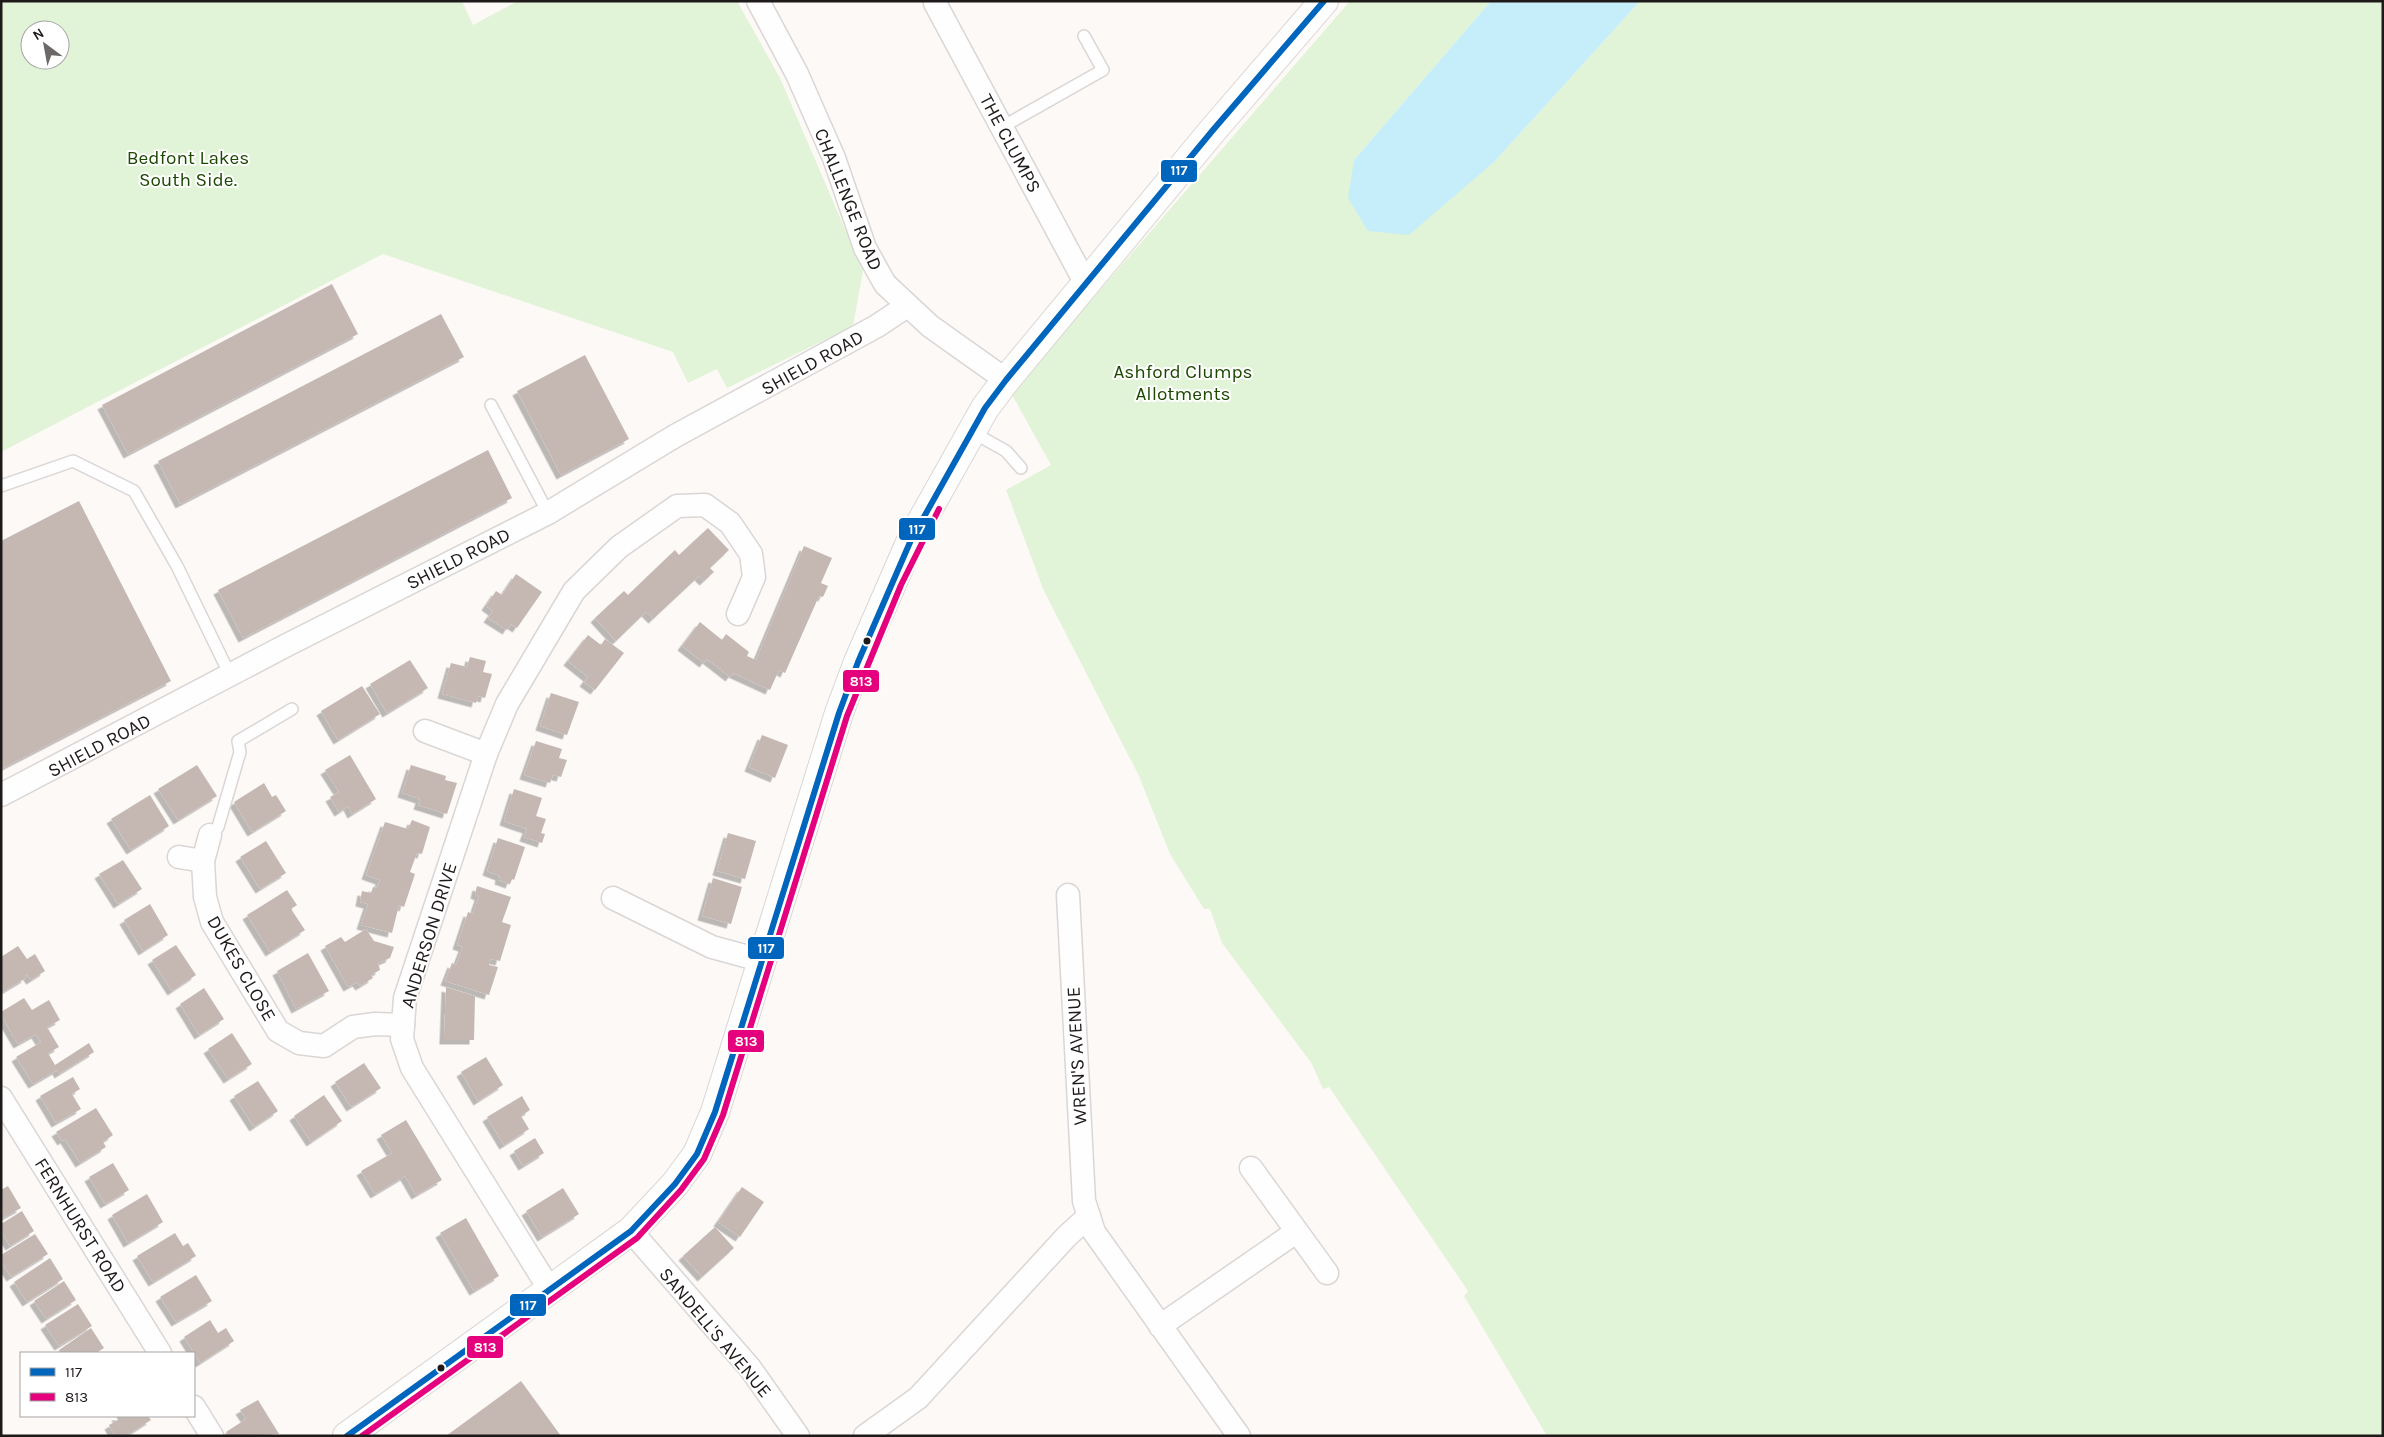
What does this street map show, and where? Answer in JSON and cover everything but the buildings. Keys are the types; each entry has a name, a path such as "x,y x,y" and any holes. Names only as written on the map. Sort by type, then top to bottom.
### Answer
{"main road":[{"path":"347,1436 631,1231 675,1184 697,1154 715,1112 818,778 858,662 911,540 972,432 1006,380 1213,130 1324,1"}],"street":[{"name":"CHALLENGE ROAD","path":"758,1 804,91 834,158 865,248 885,284 930,326 1006,380"},
{"name":"THE CLUMPS","path":"936,2 1086,284"},
{"name":"SHIELD ROAD","path":"1,795 230,675 548,513 674,436 877,326 907,306"},
{"name":"ANDERSON DRIVE","path":"550,1290 412,1068 402,1039 405,998 486,754 506,704 574,591 618,546 677,506 705,505 730,523 751,554 754,577 738,614"},
{"path":"425,730 486,754"},
{"name":"DUKES CLOSE","path":"210,835 203,861 205,897 212,922 278,1031 299,1043 324,1046 353,1027 375,1024 403,1025"},
{"path":"179,858 203,861"},
{"name":"WREN'S AVENUE","path":"1068,895 1084,1201 1094,1232 1239,1436"},
{"path":"613,898 712,946 763,961"},
{"name":"FERNHURST ROAD","path":"1,1098 159,1352"},
{"path":"1251,1168 1327,1274"},
{"path":"865,1436 918,1398 1067,1236 1089,1216"},
{"name":"SANDELL'S AVENUE","path":"631,1231 750,1368 798,1436"},
{"path":"1160,1326 1296,1232"},
{"path":"195,1409 212,1436"}],"lane":[{"path":"1002,127 1103,70 1084,36"},
{"path":"491,405 548,513"},
{"path":"972,432 1006,451 1021,468"},
{"path":"1,486 73,461 134,491 177,566 230,675"},
{"path":"210,835 218,827 240,752 238,741 292,710"}],"green space":[{"name":"Bedfont Lakes South Side.","path":"1,1 462,1 473,25 518,1 737,1 780,78 863,271 853,326 727,388 717,369 688,383 673,352 383,254 1,452"},
{"name":"Ashford Clumps Allotments","path":"1350,1 1491,1 1354,160 1494,162 1640,1 2383,1 2383,1436 1547,1436 1464,1296 1468,1291 1329,1087 1323,1089 1312,1064 1222,943 1210,909 1204,909 1170,854 1139,776 1044,591 1006,490 1051,465 1011,393"}],"water":[{"path":"1491,1 1640,1 1494,162 1409,235 1368,231 1348,198 1354,160"}],"transit line":[{"name":"117","path":"347,1436 631,1231 675,1184 697,1154 715,1112 839,713 858,662 911,540 985,408 1006,380 1213,130 1324,1"},
{"name":"813","path":"362,1436 637,1238 681,1190 704,1159 723,1115 847,716 901,585 939,509"}]}
